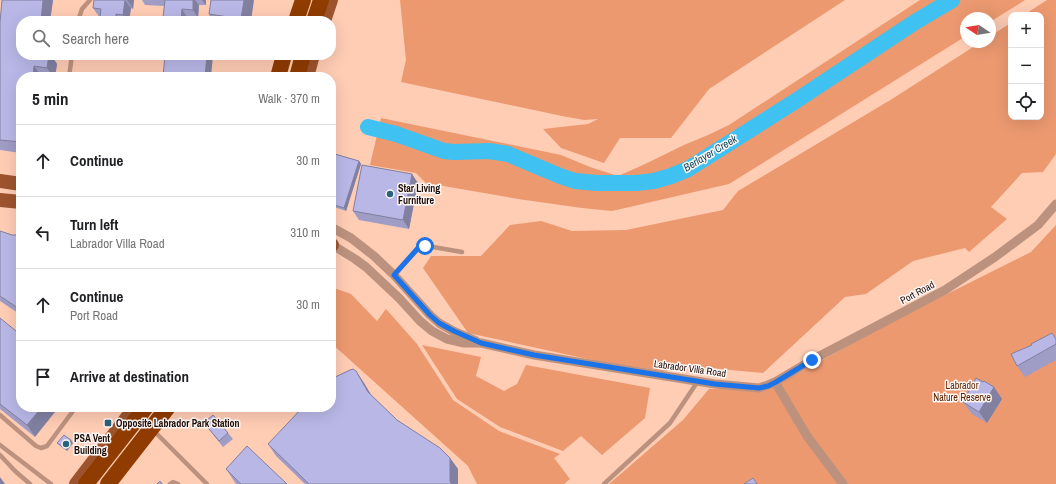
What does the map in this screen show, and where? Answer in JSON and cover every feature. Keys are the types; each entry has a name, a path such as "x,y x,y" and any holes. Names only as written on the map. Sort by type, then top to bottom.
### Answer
{"highway":[{"path":"298,16 303,0"},
{"path":"316,16 321,0"},
{"path":"279,72 283,60"},
{"path":"299,72 302,60"},
{"path":"86,484 142,412"},
{"path":"108,484 164,412"}],"main road":[{"path":"291,16 296,0"},
{"path":"326,16 331,0"},
{"path":"273,72 277,60"},
{"path":"308,72 312,60"},
{"path":"0,182 16,184"},
{"path":"0,200 16,202"},
{"path":"76,484 131,412"},
{"path":"116,484 171,412"}],"street":[{"name":"Port Road","path":"776,382 812,360 945,290 995,257 1038,225 1056,204"},
{"name":"Labrador Villa Road","path":"336,230 351,238 374,256 396,276 436,320 454,331 481,343 534,355 715,384 759,388 776,382"},
{"name":"Labrador Villa Road","path":"336,247 366,267 432,331 447,339 464,344 481,343"},
{"path":"390,289 400,290 401,287 396,276"},
{"path":"776,382 807,436 843,484"}],"lane":[{"path":"80,16 82,9 90,0"},
{"path":"212,16 214,0"},
{"path":"70,72 71,60"},
{"path":"396,276 418,248 425,246 462,252"},
{"path":"604,484 670,423 698,381"},
{"path":"0,415 36,446 41,448 47,446 72,412"},
{"path":"156,433 207,484"},
{"path":"0,445 51,484"},
{"path":"0,456 30,484"},
{"path":"170,484 173,482 178,484"}],"green space":[{"path":"400,0 845,0 709,89 671,138 620,138 604,163 561,148 543,129 588,124 598,119 584,120 562,116 401,82 406,60"},
{"path":"920,0 1025,0 996,18 996,12 960,12 960,40 729,184 612,211 518,199 426,183 416,173 370,165 381,118 561,155 590,167 618,176 729,125"},
{"path":"1047,0 1056,0 1056,154 1043,172 1022,173 991,207 1007,219 969,252 965,248 913,261 866,294 845,297 763,373 698,367 663,371 597,361 468,333 423,268 431,256 481,256 510,225 541,221 572,231 626,230 723,210 738,191 892,99 972,48 996,48 996,32 1008,25 1008,120 1044,120 1044,12 1029,12"},
{"name":"Labrador Nature Reserve","path":"1056,225 1056,484 609,484 683,420 709,389 769,389 903,316 1031,252"},
{"path":"336,289 351,294 377,321 386,309 417,344 453,400 499,431 560,454 554,458 570,479 564,484 477,484 468,466 336,347"},
{"path":"422,345 481,357 476,376 504,391 517,384 526,365 650,388 645,418 602,455 581,436 563,451 500,427 457,399"}],"building":[{"path":"2,0 43,0 41,16 16,16 16,60 48,60 47,68 34,66 33,72 16,72 16,142 0,140 0,22"},
{"path":"94,0 125,0 123,15 116,14 116,16 100,16 101,9 93,8"},
{"path":"165,0 193,0 193,10 182,9 181,16 163,16"},
{"path":"211,0 244,0 241,16 222,16 209,14"},
{"path":"165,60 207,60 205,72 163,72"},
{"path":"336,154 359,161 344,208 336,206"},
{"name":"Star Living Furniture","path":"362,165 412,174 403,220 353,211"},
{"path":"0,231 16,235 16,307 0,296"},
{"path":"0,318 16,331 16,412 38,412 27,425 0,404"},
{"path":"1052,333 1056,339 1056,344 1017,366 1011,354 1032,345 1031,344"},
{"path":"353,369 356,371 368,392 397,420 440,448 450,458 450,482 452,484 309,484 268,444 298,412 336,412 336,377"},
{"path":"976,378 994,387 979,412 963,402"},
{"path":"213,415 228,433 219,441 204,423"},
{"path":"64,435 71,440 65,448 57,443"},
{"path":"247,446 287,484 241,484 226,469"},
{"path":"753,478 757,484 744,484"}],"waterway":[{"name":"Berlayer Creek","path":"368,127 396,134 444,151 489,151 508,154 575,181 597,183 636,183 654,181 688,169 794,102 915,22 952,0"}],"place":[{"name":"Star Living Furniture","path":"390,194"},
{"name":"Opposite Labrador Park Station","path":"108,423"},
{"name":"PSA Vent Building","path":"66,444"}],"route":[{"path":"425,246 418,248 394,275 439,323 481,343 534,355 715,384 759,388 776,382 812,360"}]}
